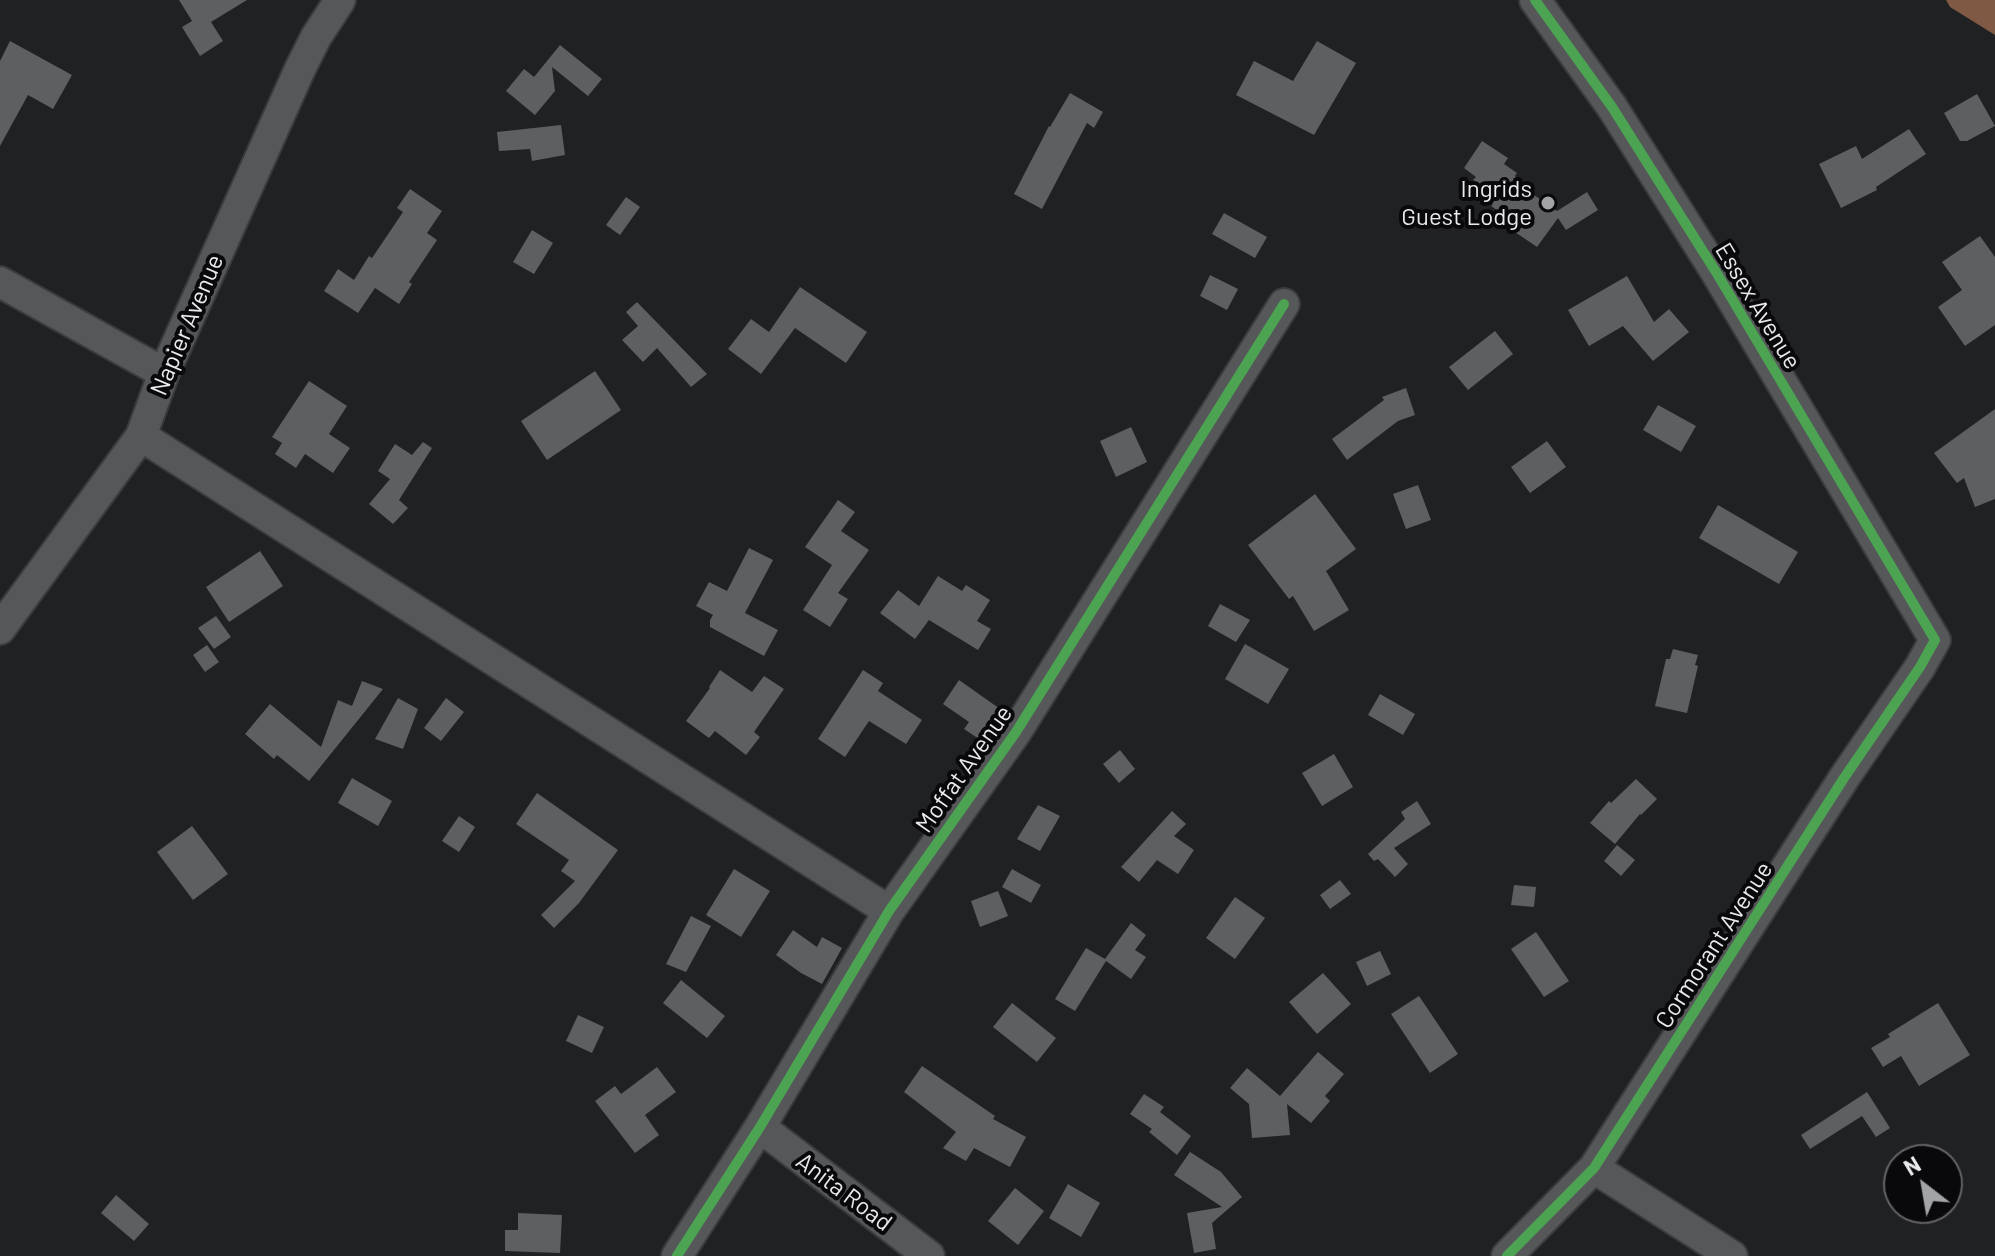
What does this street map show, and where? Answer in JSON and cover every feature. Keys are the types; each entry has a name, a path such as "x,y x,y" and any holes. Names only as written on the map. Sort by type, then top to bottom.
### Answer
{"street":[{"name":"Napier Avenue","path":"0,629 141,436 164,373 300,69 340,0"},
{"name":"Essex Avenue","path":"1535,0 1612,107 1700,247 1935,640"},
{"path":"0,282 164,373"},
{"name":"Moffat Avenue","path":"677,1256 760,1127 889,911 1016,732 1284,304"},
{"path":"141,436 889,911"},
{"name":"Cormorant Avenue","path":"1507,1256 1594,1168 1935,640"},
{"name":"Anita Road","path":"760,1127 929,1256"},
{"path":"1594,1168 1732,1256"}],"shaded area":[{"path":"1946,0 1995,0 1995,35 1950,7"}],"building":[{"path":"179,0 247,0 211,22 223,41 200,56 182,27 192,21"},
{"path":"10,41 72,75 53,109 28,95 0,146 0,61"},
{"path":"1317,41 1356,63 1314,135 1236,95 1254,61 1293,81"},
{"path":"560,45 602,79 588,96 552,67 555,91 535,115 506,91 524,69 534,77"},
{"path":"1070,93 1103,112 1094,128 1087,123 1042,209 1014,194"},
{"path":"1977,94 1995,126 1967,141 1960,141 1944,113"},
{"path":"561,125 565,155 532,161 530,149 499,151 497,132"},
{"path":"1909,129 1926,154 1876,187 1877,190 1841,208 1819,164 1856,146 1862,159"},
{"path":"1482,141 1508,158 1504,164 1517,173 1515,176 1526,185 1524,188 1557,211 1587,192 1598,210 1566,230 1558,218 1537,247 1512,230 1514,227 1502,219 1504,215 1482,195 1486,189 1473,180 1476,177 1464,168"},
{"path":"410,189 442,211 427,233 437,240 409,282 412,284 399,304 375,288 358,313 324,291 338,269 354,280 403,212 397,208"},
{"path":"626,197 640,207 620,235 606,225"},
{"path":"1224,213 1267,237 1255,258 1212,234"},
{"path":"532,230 553,243 534,274 513,262"},
{"path":"1980,236 1995,257 1995,325 1965,346 1938,307 1962,290 1942,262"},
{"path":"1210,275 1238,289 1227,310 1200,296"},
{"path":"1627,276 1654,322 1669,309 1689,332 1653,361 1623,326 1589,346 1568,310"},
{"path":"800,287 867,332 846,363 795,328 761,374 728,349 751,319 769,332"},
{"path":"637,302 707,374 691,387 657,348 643,362 622,340 638,326 626,312"},
{"path":"1495,331 1513,354 1468,390 1449,367"},
{"path":"595,371 621,410 547,460 521,421"},
{"path":"309,381 347,406 329,434 350,448 333,473 305,454 296,468 275,454 282,443 272,437"},
{"path":"1406,388 1415,415 1398,421 1347,460 1332,439 1384,400 1382,397"},
{"path":"1658,405 1696,426 1681,452 1643,430"},
{"path":"1995,409 1995,499 1975,507 1964,478 1957,483 1934,453"},
{"path":"1131,427 1147,462 1116,477 1100,441"},
{"path":"1547,441 1566,467 1530,493 1511,467"},
{"path":"423,442 432,448 399,500 408,508 393,524 369,504 390,479 378,471 395,444 412,455"},
{"path":"1418,485 1431,520 1406,529 1393,494"},
{"path":"1315,494 1356,549 1326,571 1349,610 1314,631 1293,596 1289,599 1248,545"},
{"path":"838,500 855,512 841,531 869,550 838,593 848,599 830,627 803,610 832,565 805,547"},
{"path":"1718,505 1798,552 1779,584 1699,538"},
{"path":"749,548 773,560 745,613 778,630 764,656 710,627 713,615 696,606 709,582 727,591"},
{"path":"260,551 283,586 229,622 206,587"},
{"path":"938,576 962,591 966,585 990,600 977,621 991,629 978,650 929,620 915,639 880,613 898,590 919,606"},
{"path":"1220,604 1250,620 1236,642 1208,626"},
{"path":"216,616 231,637 214,649 198,628"},
{"path":"1245,644 1289,669 1268,704 1225,679"},
{"path":"207,645 219,662 205,672 193,655"},
{"path":"1673,649 1698,655 1687,713 1655,706 1666,659 1670,659"},
{"path":"720,670 752,692 764,676 784,689 754,732 760,737 746,755 715,731 709,738 686,721"},
{"path":"863,670 883,683 878,691 922,720 906,744 869,721 845,757 818,739"},
{"path":"959,680 1003,711 982,741 964,729 969,722 943,704"},
{"path":"362,681 383,689 309,781 277,755 274,759 245,734 270,704 321,747 338,700 352,706"},
{"path":"1380,694 1415,714 1403,735 1368,715"},
{"path":"398,698 418,709 403,749 375,739"},
{"path":"446,698 464,712 441,741 424,728"},
{"path":"1120,750 1135,769 1119,783 1103,764"},
{"path":"1334,754 1353,787 1322,806 1302,773"},
{"path":"352,778 392,801 378,826 338,803"},
{"path":"1636,779 1657,799 1615,844 1590,823 1609,801 1611,803"},
{"path":"537,793 618,850 579,903 554,928 541,915 575,881 561,871 569,860 516,824"},
{"path":"1417,801 1431,824 1394,848 1408,864 1395,877 1378,859 1374,861 1368,854 1405,819 1401,812"},
{"path":"1038,805 1060,816 1040,851 1017,839"},
{"path":"1172,811 1186,824 1174,836 1194,850 1178,874 1157,860 1139,882 1121,867"},
{"path":"459,816 475,827 459,852 442,841"},
{"path":"192,826 228,874 193,900 157,852"},
{"path":"1617,845 1635,860 1621,876 1604,861"},
{"path":"734,869 770,891 741,937 706,915"},
{"path":"1012,869 1041,885 1031,903 1002,887"},
{"path":"1340,880 1351,894 1330,909 1320,895"},
{"path":"1514,885 1536,887 1534,907 1511,905"},
{"path":"998,891 1008,916 980,927 971,901"},
{"path":"1235,897 1265,918 1235,959 1206,938"},
{"path":"691,916 711,926 686,972 666,964"},
{"path":"1131,923 1146,935 1135,950 1146,957 1131,979 1106,961 1075,1011 1055,999 1086,948 1105,959"},
{"path":"793,930 817,947 822,937 842,948 822,984 776,955"},
{"path":"1536,932 1569,981 1544,997 1511,949"},
{"path":"1380,951 1391,974 1367,986 1356,962"},
{"path":"1323,973 1351,1004 1317,1034 1289,1002"},
{"path":"681,980 725,1016 707,1038 663,1003"},
{"path":"1419,996 1458,1054 1430,1073 1391,1014"},
{"path":"1012,1003 1056,1038 1037,1062 993,1027"},
{"path":"1938,1003 1970,1055 1919,1086 1901,1056 1883,1067 1871,1048"},
{"path":"578,1015 604,1027 592,1053 566,1041"},
{"path":"1318,1052 1344,1074 1325,1096 1330,1101 1311,1123 1287,1104 1290,1135 1252,1138 1249,1104 1230,1088 1247,1068 1280,1096"},
{"path":"922,1066 995,1116 993,1119 1026,1137 1010,1167 974,1148 966,1161 943,1148 956,1132 904,1092"},
{"path":"657,1067 676,1092 645,1115 659,1135 635,1153 595,1101 615,1086 621,1094"},
{"path":"1867,1092 1890,1128 1876,1137 1862,1116 1810,1149 1801,1135"},
{"path":"1144,1094 1164,1107 1160,1112 1191,1136 1177,1155 1149,1132 1152,1129 1130,1114"},
{"path":"1190,1152 1221,1172 1242,1197 1212,1223 1216,1249 1194,1253 1187,1213 1222,1207 1174,1175"},
{"path":"1068,1184 1100,1203 1081,1237 1049,1218"},
{"path":"1015,1188 1044,1211 1018,1245 988,1221"},
{"path":"116,1195 149,1224 134,1241 101,1213"},
{"path":"518,1213 562,1215 560,1253 505,1251 505,1230 518,1230"}],"cycle path":[{"path":"1507,1256 1594,1168 1935,640 1716,272 1612,107 1535,0"},
{"path":"677,1256 760,1127 889,911 1016,732 1284,304"}],"place":[{"name":"Ingrids Guest Lodge","path":"1548,203"}]}
